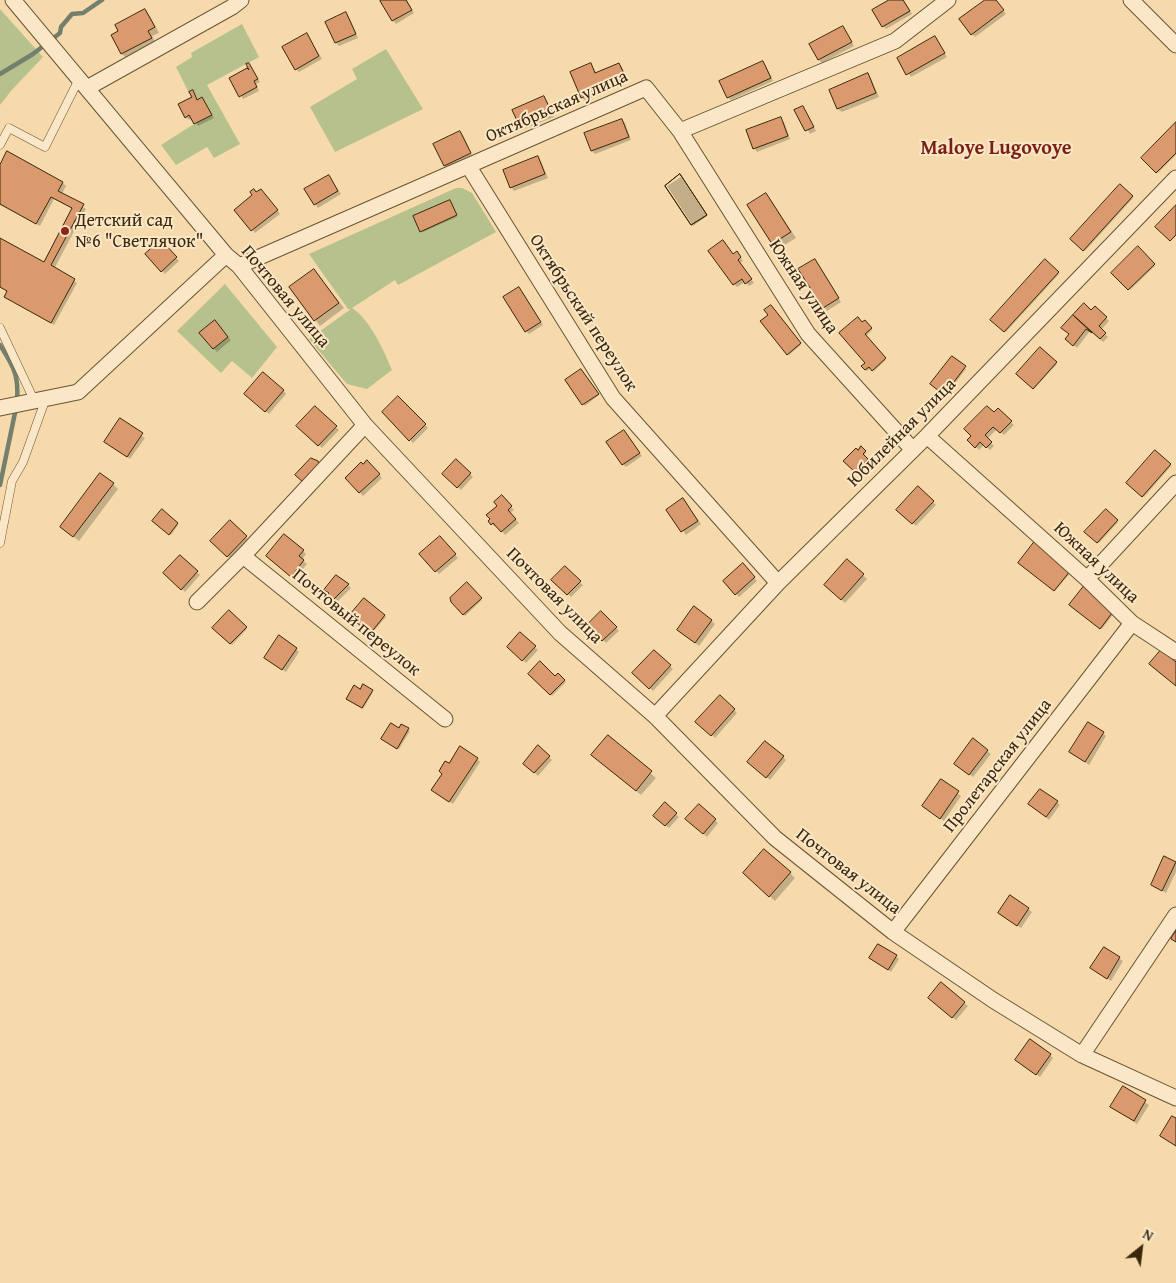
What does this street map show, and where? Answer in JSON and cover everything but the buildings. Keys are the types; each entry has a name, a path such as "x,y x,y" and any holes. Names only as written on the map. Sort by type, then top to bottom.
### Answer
{"street":[{"name":"Почтовая улица","path":"13,0 226,255 239,266 365,425 560,633 655,716 775,838 893,932 993,1000 1082,1055 1176,1098"},
{"path":"83,84 232,7 240,0"},
{"path":"680,131 895,41 948,0"},
{"path":"1131,0 1176,45"},
{"name":"Октябрьская улица","path":"239,266 646,88 680,131"},
{"name":"Южная улица","path":"680,131 808,334 913,450"},
{"name":"Октябрьский переулок","path":"469,167 614,398 778,583"},
{"name":"Юбилейная улица","path":"655,716 778,583 927,436 1176,178"},
{"path":"4,408 78,392 226,255"},
{"path":"197,602 243,556 365,425"},
{"name":"Южная улица","path":"927,436 1087,579 1132,623 1176,652"},
{"path":"1087,579 1176,482"},
{"name":"Почтовый переулок","path":"243,556 445,719"},
{"name":"Пролетарская улица","path":"893,932 1132,623"},
{"path":"1082,1055 1176,915"}],"lane":[{"path":"0,145 9,128 45,147 83,84"},
{"path":"0,328 35,400 23,462 12,481 0,543"}],"green space":[{"path":"0,9 43,57 0,105"},
{"path":"242,24 259,57 207,85 240,144 214,158 207,147 176,165 161,145 194,124 189,116 185,118 178,104 191,97 176,67 192,57 191,53"},
{"path":"386,49 423,109 335,152 310,107 357,79 352,69"},
{"path":"456,188 462,188 472,193 496,232 398,285 395,280 352,308 359,313 370,327 381,345 392,370 367,389 347,384 309,339 351,309 348,309 309,254"},
{"path":"225,284 277,347 252,378 232,361 221,373 177,331"}],"waterway":[{"path":"0,74 33,54 60,33 61,27 72,14 83,13 102,0"},
{"path":"0,345 16,377 17,401"},
{"path":"0,485 16,408"}],"place":[{"name":"Детский сад №6 \"Светлячок\"","path":"65,231"}],"district":[{"name":"Maloye Lugovoye","path":"996,149"}]}
